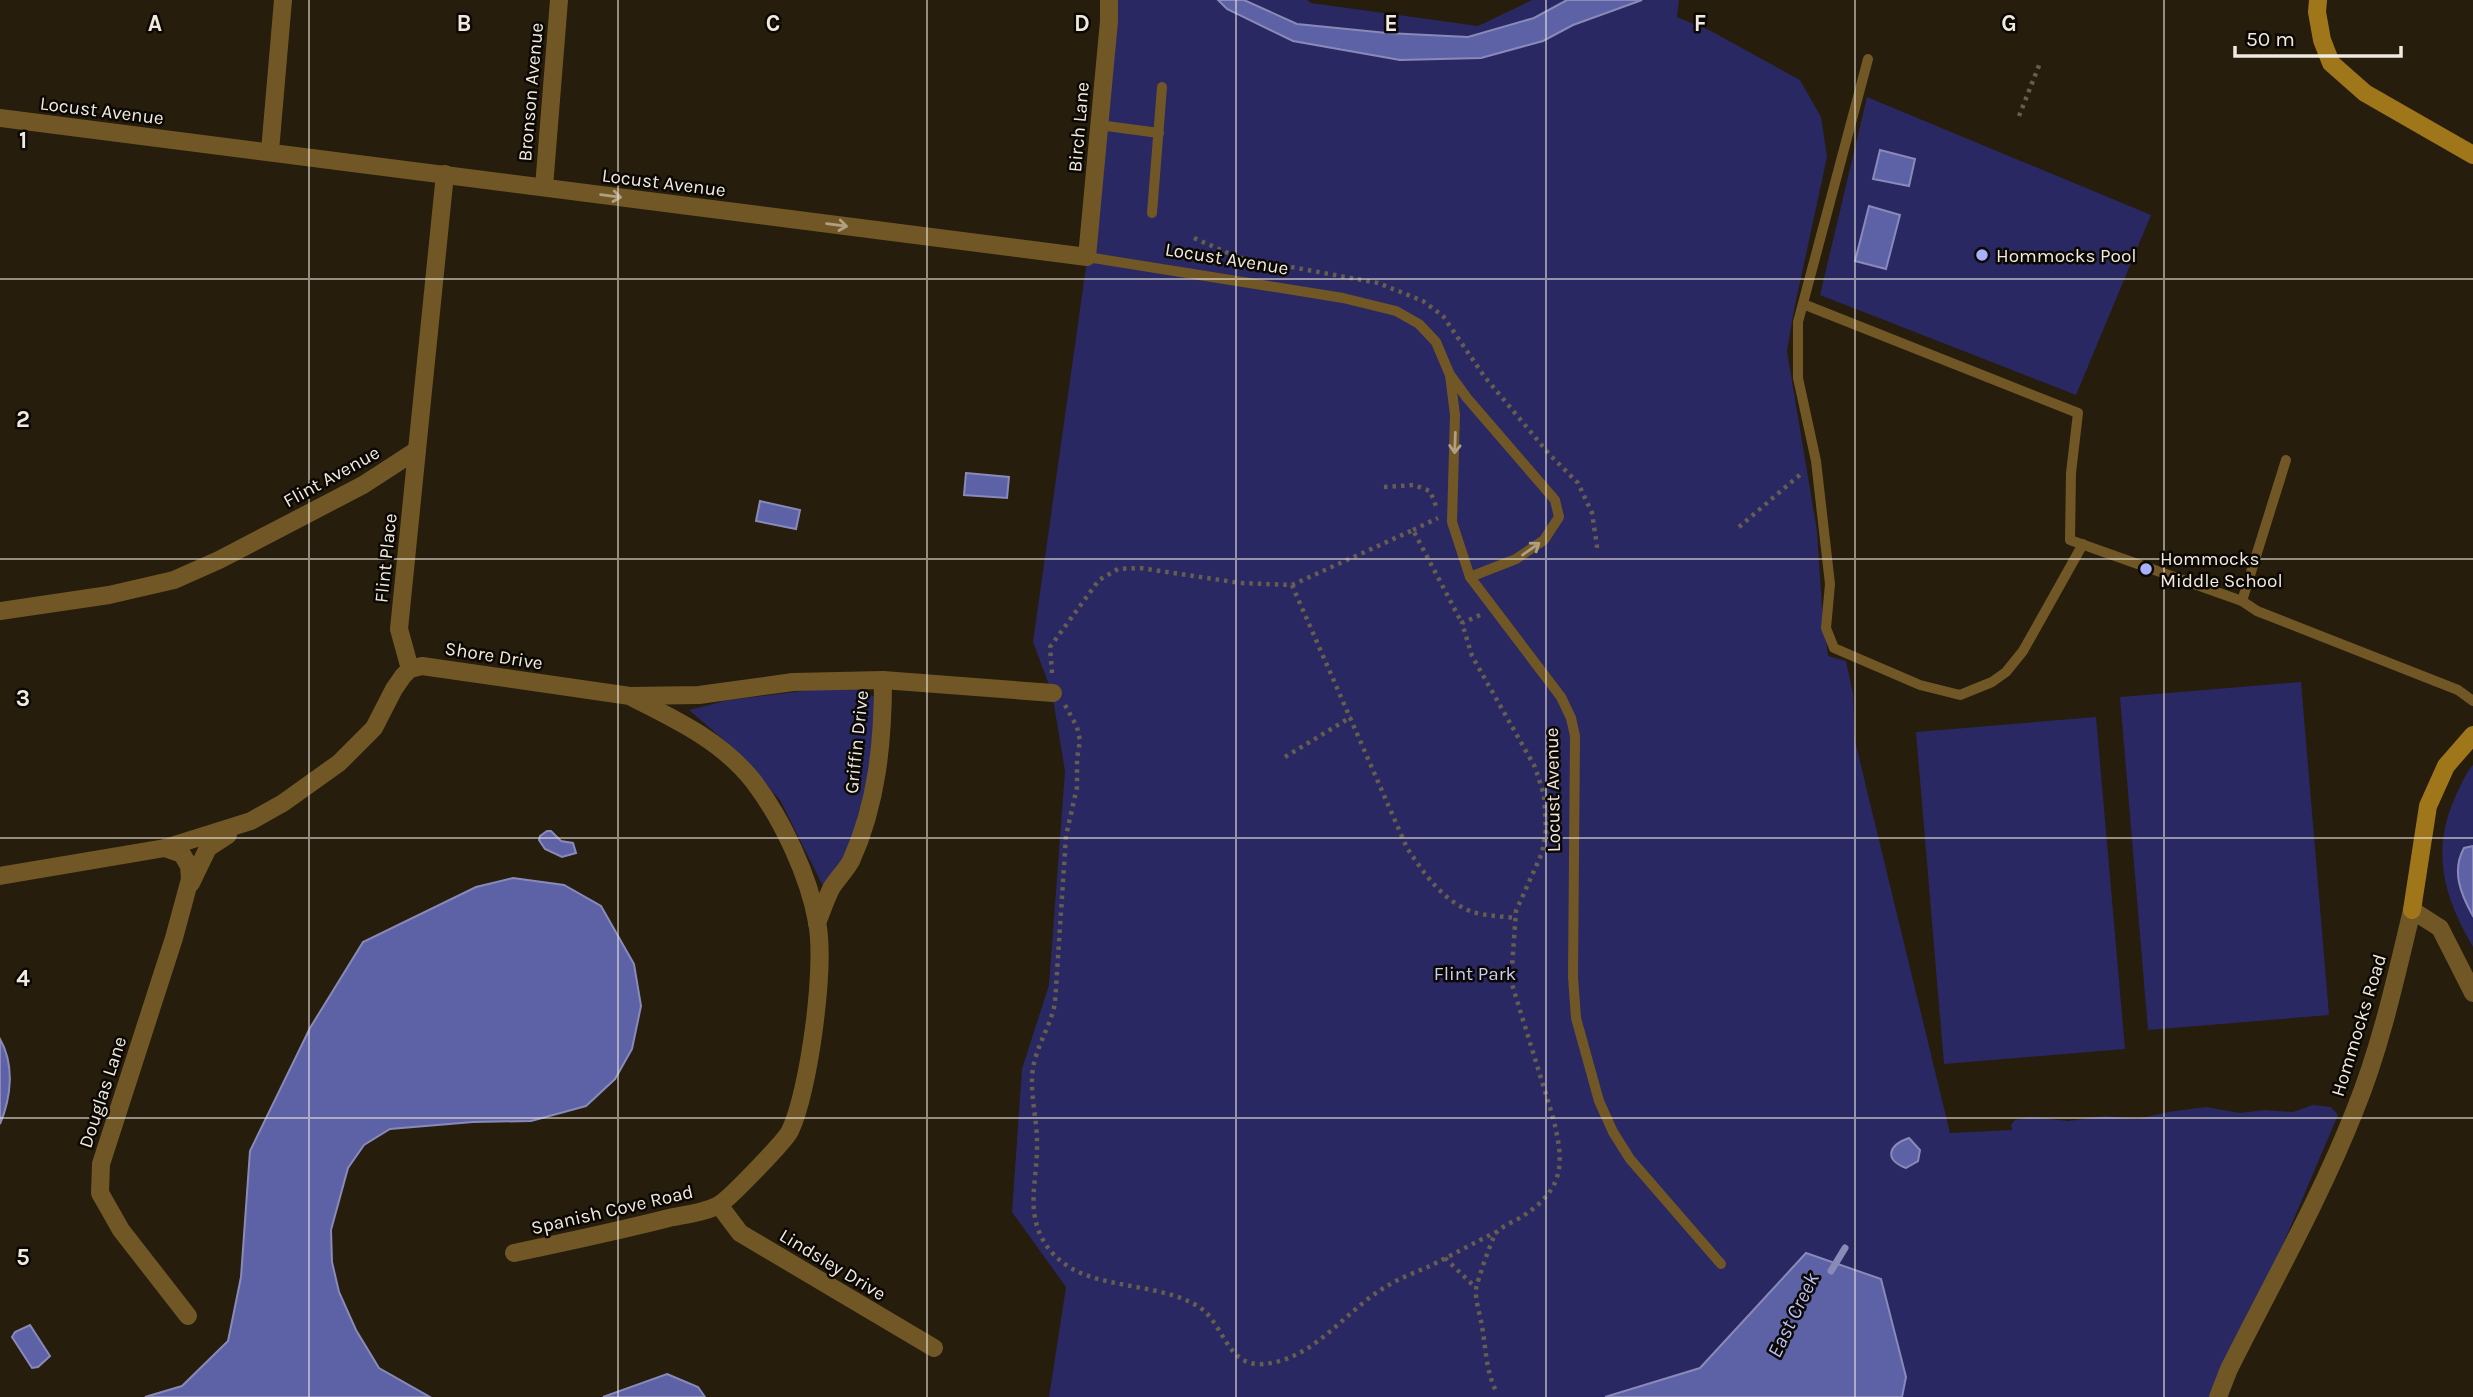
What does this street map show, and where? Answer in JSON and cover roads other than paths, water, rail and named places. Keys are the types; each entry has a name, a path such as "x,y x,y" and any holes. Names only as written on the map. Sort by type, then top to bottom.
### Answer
{"street":[{"path":"270,151 283,0"},
{"name":"Bronson Avenue","path":"544,187 559,0"},
{"name":"Birch Lane","path":"1087,257 1109,0"},
{"path":"2318,0 2322,40 2331,63 2365,93 2473,155"},
{"name":"Locust Avenue","path":"0,118 1087,257"},
{"path":"417,450 445,174"},
{"name":"Flint Avenue","path":"0,611 109,595 174,580 219,560 363,485 417,450"},
{"name":"Flint Place","path":"410,669 399,629 417,450"},
{"name":"Shore Drive","path":"410,669 432,667 630,696 699,695 793,682 883,680 1052,693"},
{"path":"0,876 165,848 251,821 283,803 339,763 374,728 394,688 410,669"},
{"name":"Griffin Drive","path":"817,923 833,887 849,864 865,827 876,784 883,680"},
{"path":"630,696 684,723 725,752 753,782 796,856 817,923 819,961 815,1013 807,1070 789,1133 719,1205"},
{"name":"Hommocks Road","path":"2218,1397 2229,1369 2355,1110 2378,1045 2412,910 2428,806 2446,766 2473,735"},
{"name":"Douglas Lane","path":"183,899 208,848 251,821"},
{"name":"Douglas Lane","path":"165,848 182,854 189,866 190,879 174,938 101,1164 100,1193 121,1230 188,1316"},
{"path":"2412,910 2440,928 2473,993"},
{"name":"Spanish Cove Road","path":"513,1252 602,1235 719,1205"},
{"name":"Lindsley Drive","path":"719,1205 740,1233 934,1348"}],"lane":[{"path":"1868,59 1798,322 1798,378 1816,461 1830,584 1826,628 1834,648 1861,662 1920,685 1960,695 1992,682 2006,672 2023,651 2083,544"},
{"path":"1152,213 1162,87"},
{"path":"1100,125 1159,133"},
{"name":"Locust Avenue","path":"1087,257 1343,298 1396,311 1419,324 1436,342 1450,375 1455,415 1452,522 1470,577 1561,697 1571,718 1575,736 1573,978 1576,1018 1599,1101 1630,1158 1721,1264"},
{"path":"1803,304 2078,413 2071,473 2070,540 2242,601 2257,611 2458,690 2473,701"},
{"path":"1450,375 1555,500 1559,517 1544,540 1516,559 1470,577"},
{"path":"2242,601 2286,460"}],"water":[{"path":"1218,0 1244,0 1297,24 1387,33 1468,37 1534,18 1567,0 1642,0 1573,25 1543,41 1481,58 1400,60 1293,41 1227,9"},
{"path":"1880,150 1915,159 1909,186 1873,179"},
{"path":"1869,206 1900,215 1886,269 1855,261"},
{"path":"966,473 1009,477 1007,498 964,495"},
{"path":"760,501 800,510 796,529 756,521"},
{"path":"547,831 551,831 561,841 573,843 576,853 562,857 545,849 539,840"},
{"path":"2473,846 2473,916 2461,891 2458,865 2464,848"},
{"path":"513,878 564,885 601,906 634,964 641,1006 632,1049 615,1079 586,1106 531,1121 473,1122 390,1129 364,1145 348,1168 331,1230 332,1262 339,1292 356,1330 379,1368 430,1397 145,1397 182,1386 228,1341 241,1277 250,1151 310,1028 363,942 476,887"},
{"path":"0,1039 8,1060 10,1082 0,1124"},
{"path":"1909,1138 1920,1150 1918,1161 1906,1168 1894,1160 1891,1152 1897,1144"},
{"path":"1806,1253 1881,1279 1906,1377 1902,1397 1605,1397 1700,1368"},
{"path":"30,1325 50,1356 38,1367 32,1368 12,1337 15,1332"},
{"path":"667,1374 698,1387 705,1397 603,1397"}],"waterway":[{"name":"East Creek","path":"1831,1271 1845,1248"}],"place":[{"name":"Hommocks Pool","path":"1982,255"},
{"name":"Hommocks Middle School","path":"2146,569"}],"park label":[{"name":"Flint Park","path":"1475,973"}]}
